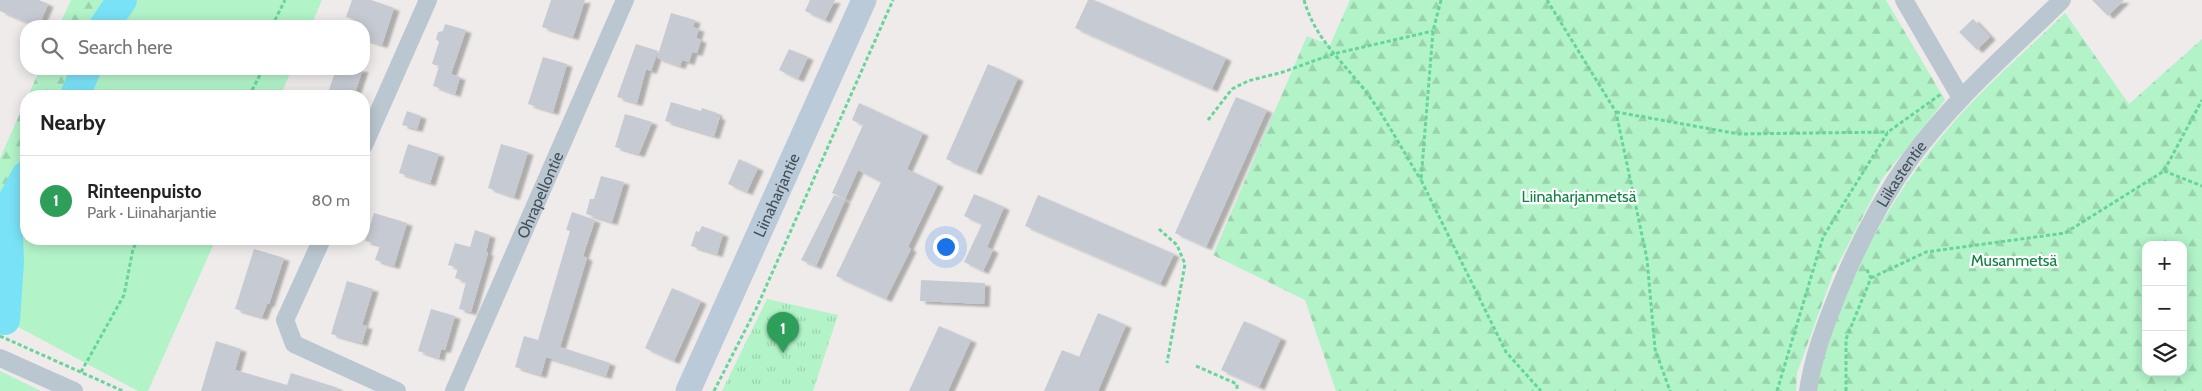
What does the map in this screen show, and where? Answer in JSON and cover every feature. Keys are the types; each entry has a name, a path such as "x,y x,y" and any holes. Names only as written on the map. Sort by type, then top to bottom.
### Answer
{"main road":[{"name":"Liinaharjantie","path":"688,391 864,0"}],"street":[{"path":"370,131 428,0"},
{"name":"Ohrapellontie","path":"454,391 625,0"},
{"path":"1904,0 1961,98"},
{"name":"Liikastentie","path":"1808,391 1818,342 1856,248 1910,159 1961,98 2062,0"},
{"path":"319,245 285,320 294,344 397,391"},
{"path":"0,358 74,391"}],"path":[{"path":"275,20 285,0"},
{"path":"714,391 756,307 893,0"},
{"path":"1304,0 1310,20 1333,54 1364,89 1421,180 1506,352 1541,391"},
{"path":"1421,180 1433,31 1441,0"},
{"path":"1547,0 1616,112 1647,258 1656,349 1670,391"},
{"path":"1208,120 1232,90 1248,82 1333,54 1433,31"},
{"path":"252,90 260,75"},
{"path":"1846,391 1846,339 1871,278 1926,252 2065,233 2164,171 2202,100"},
{"path":"1616,112 1739,134 1888,132"},
{"path":"2164,171 2202,186"},
{"path":"1159,229 1177,246 1185,264 1167,362"},
{"path":"80,372 124,295 132,249 134,245"},
{"path":"1856,248 1871,278"},
{"path":"0,336 123,391"},
{"path":"1196,366 1237,384 1237,391"}],"green space":[{"path":"71,0 122,0 108,20 62,20"},
{"path":"122,0 322,0 314,20 108,20"},
{"name":"Liinaharjanmetsä","path":"1350,0 1886,0 1945,100 1882,179 1833,274 1797,373 1796,391 1336,391 1305,300 1213,255 1307,36 1330,45"},
{"name":"Musanmetsä","path":"2065,13 2129,104 2202,39 2202,391 1816,391 1824,355 1836,318 1870,244 1913,174 1937,142 1973,101"},
{"path":"37,75 84,75 77,90 31,90"},
{"path":"84,75 289,75 283,90 77,90"},
{"path":"20,113 20,187 7,211 9,262 5,320 0,318 0,158"},
{"path":"20,187 20,245 213,245 148,391 138,391 5,320 9,262 7,211"},
{"path":"767,299 838,315 813,391 722,391"},
{"path":"0,371 41,391 0,391"}],"building":[{"path":"0,0 39,0 48,4 41,20 21,20 0,11"},
{"path":"352,0 371,0 394,8 382,45 370,41 370,20 356,20 346,17"},
{"path":"551,0 585,0 573,37 542,27"},
{"path":"810,0 835,0 825,20 805,11"},
{"path":"1088,0 1094,0 1226,58 1212,89 1075,28"},
{"path":"2092,0 2124,0 2108,16"},
{"path":"671,13 695,20 693,27 699,29 696,38 701,40 697,53 692,52 689,62 682,60 680,66 657,58"},
{"path":"1973,19 1990,37 1977,50 1959,32"},
{"path":"445,24 466,30 451,74 460,77 455,94 433,86 439,66 432,64 439,42 436,39 438,32 443,31"},
{"path":"636,44 658,51 651,71 646,69 637,103 617,97"},
{"path":"789,49 808,57 798,79 779,70"},
{"path":"543,57 567,64 553,112 528,104"},
{"path":"988,64 1018,78 976,172 946,159"},
{"path":"334,75 361,75 356,90 329,90"},
{"path":"1236,97 1267,110 1206,247 1175,233"},
{"path":"671,102 701,111 702,108 717,113 716,116 720,117 714,136 665,121"},
{"path":"859,103 923,133 907,169 938,184 908,247 911,249 886,299 836,276 881,182 858,170 845,199 832,193 863,125 852,120"},
{"path":"407,111 421,116 417,129 402,125"},
{"path":"625,114 652,122 639,154 615,147"},
{"path":"408,144 439,154 430,183 399,173"},
{"path":"501,144 528,152 514,197 488,188"},
{"path":"739,159 758,168 747,192 728,184"},
{"path":"601,176 624,182 612,222 586,214 590,199 594,199"},
{"path":"974,194 1004,207 987,247 993,250 983,271 964,262 982,224 964,216"},
{"path":"834,195 845,200 816,266 801,260"},
{"path":"1038,195 1174,254 1160,284 1025,226"},
{"path":"572,212 595,220 583,256 587,258 560,347 610,363 606,376 546,357 541,375 515,367 524,336 538,340 570,231 566,230"},
{"path":"374,213 407,223 394,266 375,260 380,245 370,242 370,225"},
{"path":"702,226 723,234 717,254 691,246 696,231 699,232"},
{"path":"475,230 490,235 486,252 488,253 471,312 459,309 466,282 455,278 458,268 448,265 455,243 470,247"},
{"path":"254,249 284,258 269,304 267,304 262,317 235,309"},
{"path":"921,280 985,283 984,304 920,301"},
{"path":"347,281 373,289 362,325 367,326 362,343 331,334"},
{"path":"672,288 701,301 674,361 645,348"},
{"path":"431,309 455,316 445,350 441,349 439,358 418,351"},
{"path":"1098,313 1126,325 1098,391 1044,391 1062,350 1079,357"},
{"path":"1244,321 1281,338 1259,387 1221,370"},
{"path":"939,326 971,340 948,391 909,391"},
{"path":"216,341 241,349 235,370 287,385 291,373 338,388 337,391 201,391"}],"waterway":[{"path":"108,20 122,0"},
{"path":"77,90 84,75"},
{"path":"5,320 9,262 7,211 20,187"}],"place":[{"name":"Rinteenpuisto","path":"783,353"}]}
